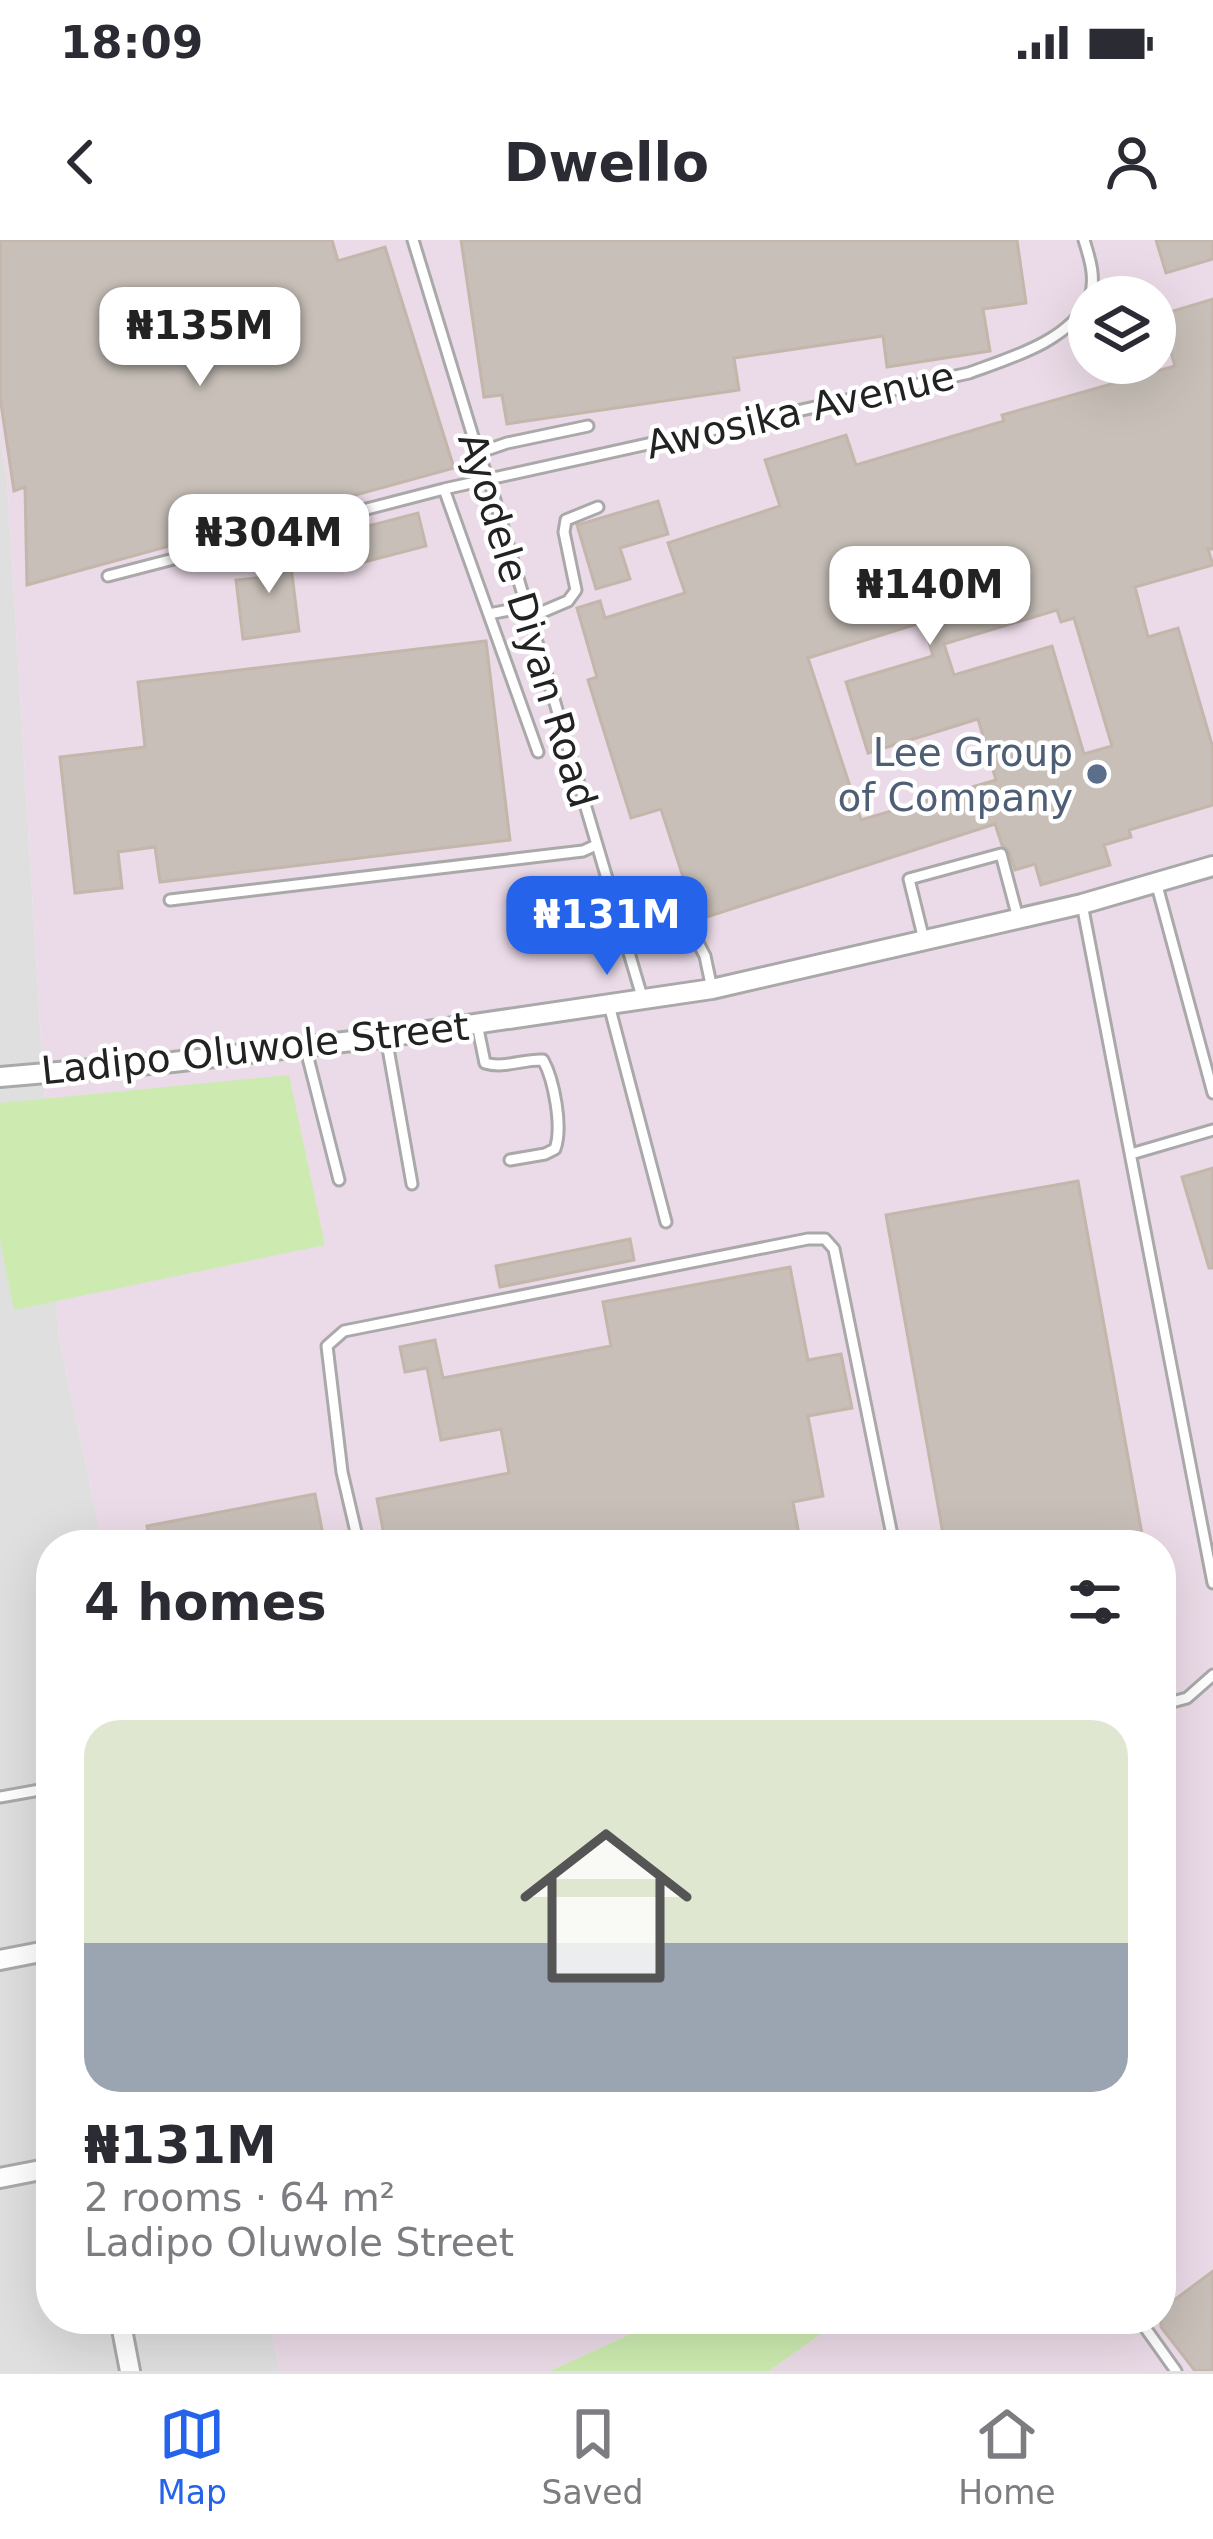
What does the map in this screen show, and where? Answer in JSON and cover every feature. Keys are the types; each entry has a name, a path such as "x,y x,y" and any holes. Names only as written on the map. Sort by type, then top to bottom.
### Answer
{"street":[{"name":"Ladipo Oluwole Street","path":"0,1077 386,1037 712,989 1082,904 1213,866"},
{"path":"0,1960 36,1953"},
{"path":"0,2178 36,2171"},
{"path":"123,2334 130,2371"}],"lane":[{"name":"Ayodele Diyan Road","path":"412,240 489,480 643,1000"},
{"name":"Awosika Avenue","path":"1084,240 1091,276"},
{"name":"Awosika Avenue","path":"108,576 444,489 969,373 1021,354 1068,324"},
{"path":"478,453 588,426"},
{"path":"444,489 538,752"},
{"path":"490,614 527,612 568,601 576,590 564,532 566,520 598,507"},
{"path":"170,900 596,845"},
{"path":"924,940 909,879 1001,854 1018,918"},
{"path":"1156,882 1213,1093"},
{"path":"579,908 613,901"},
{"path":"1082,904 1207,1523 1213,1583"},
{"path":"692,932 705,956 712,989"},
{"path":"609,1005 666,1222"},
{"path":"477,1024 485,1063 543,1060 551,1074 559,1138 555,1149 510,1160"},
{"path":"386,1037 412,1184"},
{"path":"305,1046 339,1180"},
{"path":"1130,1154 1213,1130"},
{"path":"356,1530 342,1472 327,1346 344,1331 825,1239 834,1249 891,1530"},
{"path":"1176,1701 1187,1698 1213,1675"},
{"path":"0,1796 36,1790"},
{"path":"1150,2334 1176,2371"}],"shaded area":[{"path":"0,240 1213,240 1213,2371 769,2371 821,2334 1176,2334 1176,1530 100,1530 59,1339 7,477 0,437"},
{"path":"0,437 7,477 59,1339 100,1530 36,1530 36,2334 272,2334 280,2371 0,2371"},
{"path":"272,2334 630,2334 550,2371 280,2371"}],"green space":[{"path":"289,1075 325,1245 14,1310 0,1240 0,1103"},
{"path":"630,2334 821,2334 769,2371 550,2371"}],"building":[{"path":"0,240 332,240 338,261 385,247 454,468 27,585 25,487 14,491 0,397"},
{"path":"461,240 1017,240 1026,303 983,309 990,351 887,367 883,336 734,358 739,390 507,424 502,395 484,397"},
{"path":"1156,240 1213,240 1213,259 1166,273"},
{"path":"1213,299 1213,549 1208,549 1213,565 1135,587 1148,637 1178,628 1213,748 1213,805 1129,830 1131,837 1104,845 1110,865 1041,885 1035,864 1015,870 995,824 697,920 661,809 631,818 588,680 597,677 577,608 600,601 605,618 685,593 668,543 780,506 765,460 846,435 856,465 1004,421 1002,415 1111,384 1176,384 1176,310","holes":["1057,610 1061,622 1074,618 1112,746 1084,754 1052,646 954,675 944,644","923,622 933,656 846,682 868,753 978,719 996,780 861,820 808,658"]},
{"path":"658,501 668,534 620,548 630,579 596,589 577,525"},
{"path":"418,513 426,546 353,565 345,532"},
{"path":"288,542 299,631 243,639 236,580 265,577 261,546"},
{"path":"486,641 510,840 160,882 155,847 118,852 122,888 75,893 60,757 145,747 138,682"},
{"path":"1213,1168 1213,1268 1209,1268 1182,1177"},
{"path":"1078,1181 1141,1530 942,1530 886,1215"},
{"path":"630,1239 634,1260 500,1287 496,1266"},
{"path":"790,1267 808,1360 841,1354 852,1408 808,1416 823,1496 793,1502 798,1530 383,1530 377,1499 509,1473 501,1429 441,1440 427,1368 405,1372 400,1347 435,1340 443,1378 611,1346 603,1302"},
{"path":"315,1494 322,1530 148,1530 147,1526"},
{"path":"1213,2271 1213,2371 1195,2371 1166,2334 1176,2334 1176,2299"}],"place":[{"name":"Lee Group of Company","path":"1097,774"}]}
